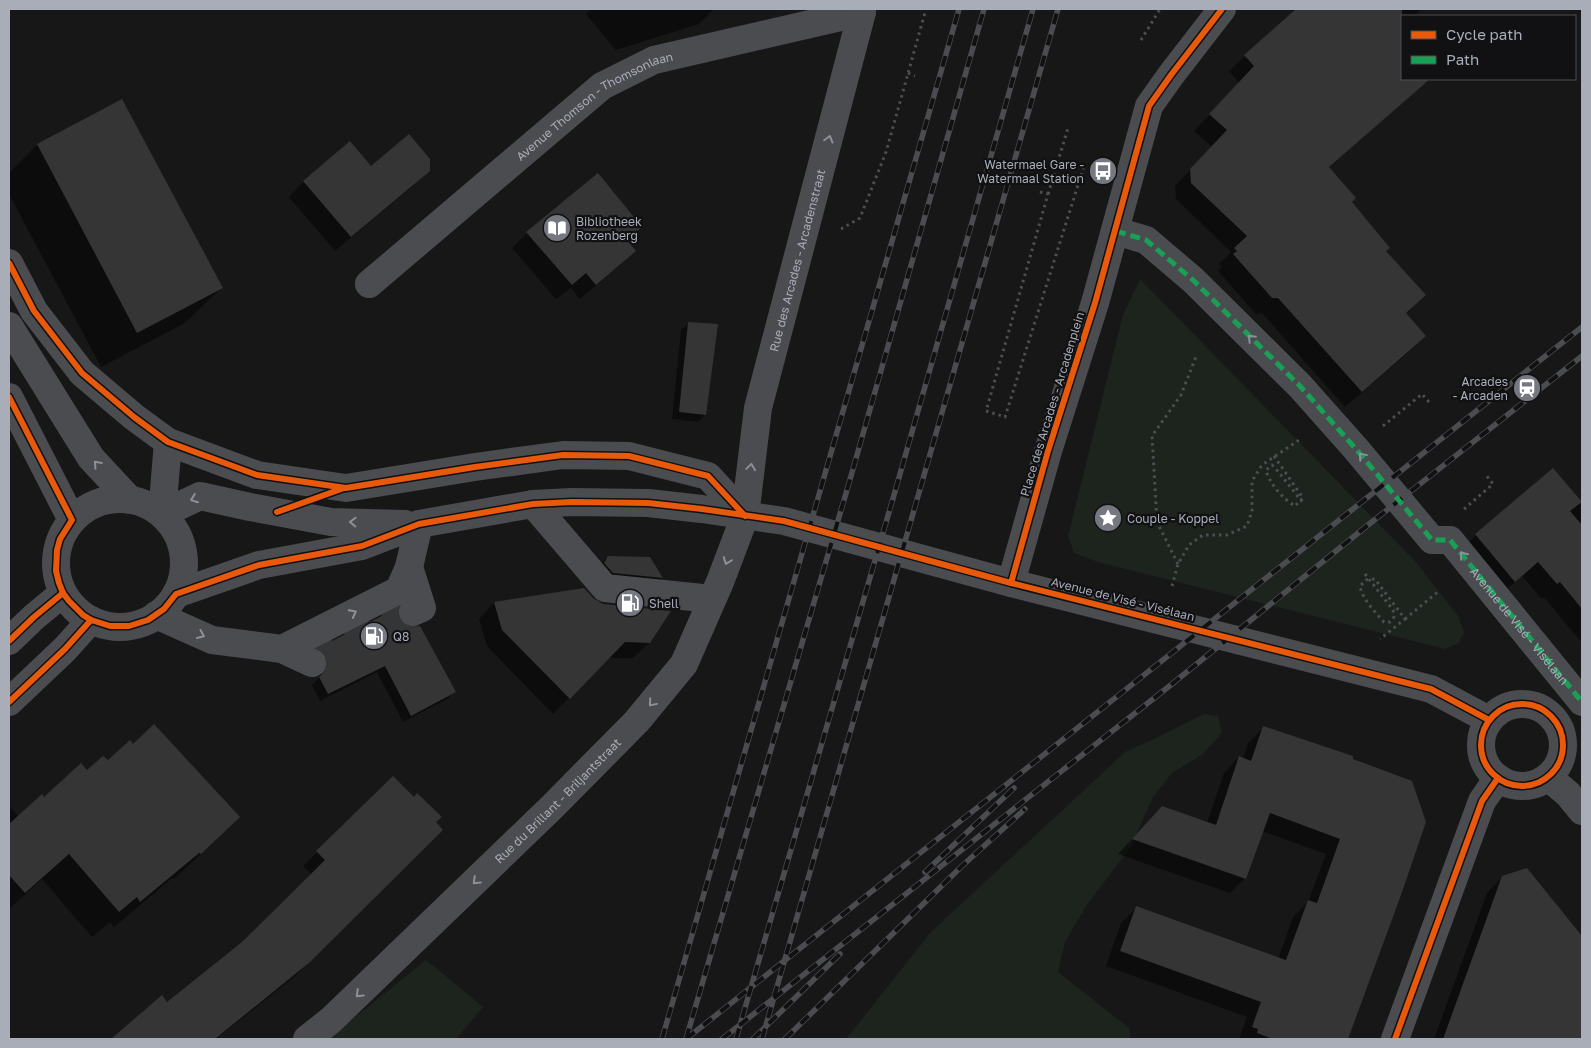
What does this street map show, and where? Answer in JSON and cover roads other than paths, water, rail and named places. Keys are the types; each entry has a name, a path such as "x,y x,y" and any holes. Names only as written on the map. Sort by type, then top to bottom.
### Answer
{"street":[{"name":"Place des Arcades - Arcadenplein","path":"1011,583 1048,450 1116,232 1150,106 1171,75 1222,9"},
{"name":"Avenue Thomson - Thomsonlaan","path":"369,284 602,86 654,60 862,11"},
{"name":"Rue des Arcades - Arcadenstraat","path":"745,516 758,408 862,11"},
{"name":"Avenue de Visé - Visélaan","path":"1116,232 1146,240 1193,280 1293,379 1432,540 1450,540 1582,702"},
{"path":"9,263 34,311 82,373 134,417 168,442 257,475 346,488 563,455 629,456 708,476 745,516"},
{"path":"9,326 91,458 130,500"},
{"path":"9,397 72,520"},
{"path":"162,514 168,442"},
{"path":"162,514 200,496 331,522 419,524"},
{"path":"109,499 130,500 150,506 162,514 174,528 183,556 183,576 171,601 156,615 139,624 129,626 110,626 91,620 75,608 63,593 56,572 57,550 60,538 72,520 90,506 109,499"},
{"name":"Avenue de Visé - Visélaan","path":"419,524 533,504 572,502 648,503 784,521 1011,583 1431,688 1489,720"},
{"path":"533,504 605,588 712,599"},
{"name":"Rue du Brillant - Briljantstraat","path":"307,1039 331,1020 552,807 637,721 684,664 745,516"},
{"path":"282,649 400,590 419,524"},
{"path":"176,594 259,565 362,546 419,524"},
{"path":"408,567 422,608 412,612"},
{"path":"9,641 63,593"},
{"path":"156,615 212,640 282,649 312,663"},
{"path":"9,702 65,649 91,620"},
{"path":"1515,703 1531,704 1545,710 1556,721 1562,735 1564,750 1558,766 1548,777 1536,784 1523,786 1510,784 1498,778 1488,769 1482,757 1483,731 1489,720 1501,709 1515,703"},
{"path":"1548,777 1568,794 1582,811"},
{"path":"1395,1039 1482,800 1498,778"}],"tunnel":[{"path":"312,663 413,612"}],"railway":[{"path":"662,1039 959,9"},
{"path":"686,1039 849,483 984,9"},
{"path":"736,1039 1033,9"},
{"path":"762,1039 1058,9"},
{"path":"686,1039 1582,327"},
{"path":"722,1039 1172,684 1368,525 1582,356"},
{"path":"925,872 1014,788"},
{"path":"785,1039 962,866 1025,809"},
{"path":"753,1039 840,954"}],"place":[{"name":"Watermael Gare - Watermaal Station","path":"1103,171"},
{"name":"Bibliotheek Rozenberg","path":"557,228"},
{"name":"Arcades - Arcaden","path":"1527,388"},
{"name":"Couple - Koppel","path":"1108,518"},
{"name":"Shell","path":"630,603"},
{"name":"Q8","path":"374,636"}]}
